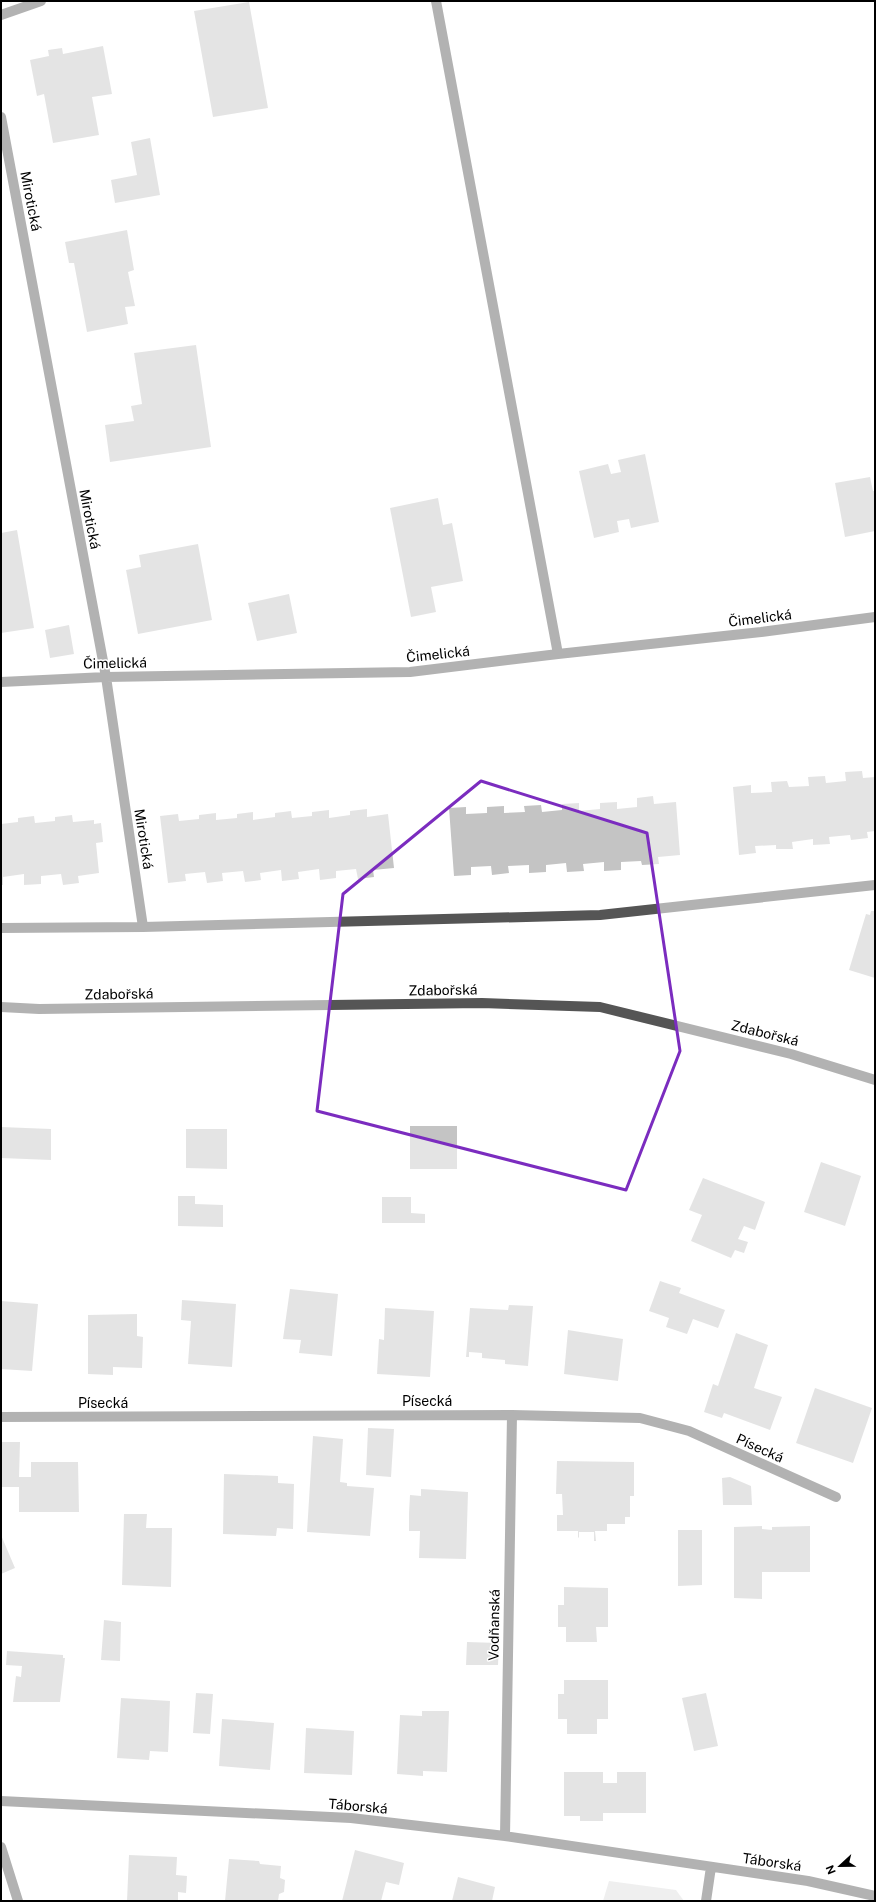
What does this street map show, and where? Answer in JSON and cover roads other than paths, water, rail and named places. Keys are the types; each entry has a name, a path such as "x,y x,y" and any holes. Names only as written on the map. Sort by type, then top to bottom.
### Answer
{"street":[{"path":"1,15 41,1"},
{"path":"436,1 558,654"},
{"name":"Mirotická","path":"1,117 106,677 143,927"},
{"name":"Čimelická","path":"1,682 106,677 410,672 762,632 875,617"},
{"path":"1,928 143,927 600,915 875,885"},
{"name":"Zdabořská","path":"1,1007 46,1008 482,1003 600,1007 791,1054 875,1080"},
{"name":"Písecká","path":"1,1417 512,1415 640,1418 689,1431 836,1497"},
{"name":"Vodňanská","path":"504,1836 512,1415"},
{"name":"Táborská","path":"1,1801 351,1818 504,1836 808,1881 875,1896"},
{"path":"1,1847 18,1901"},
{"path":"706,1901 711,1867"}]}
